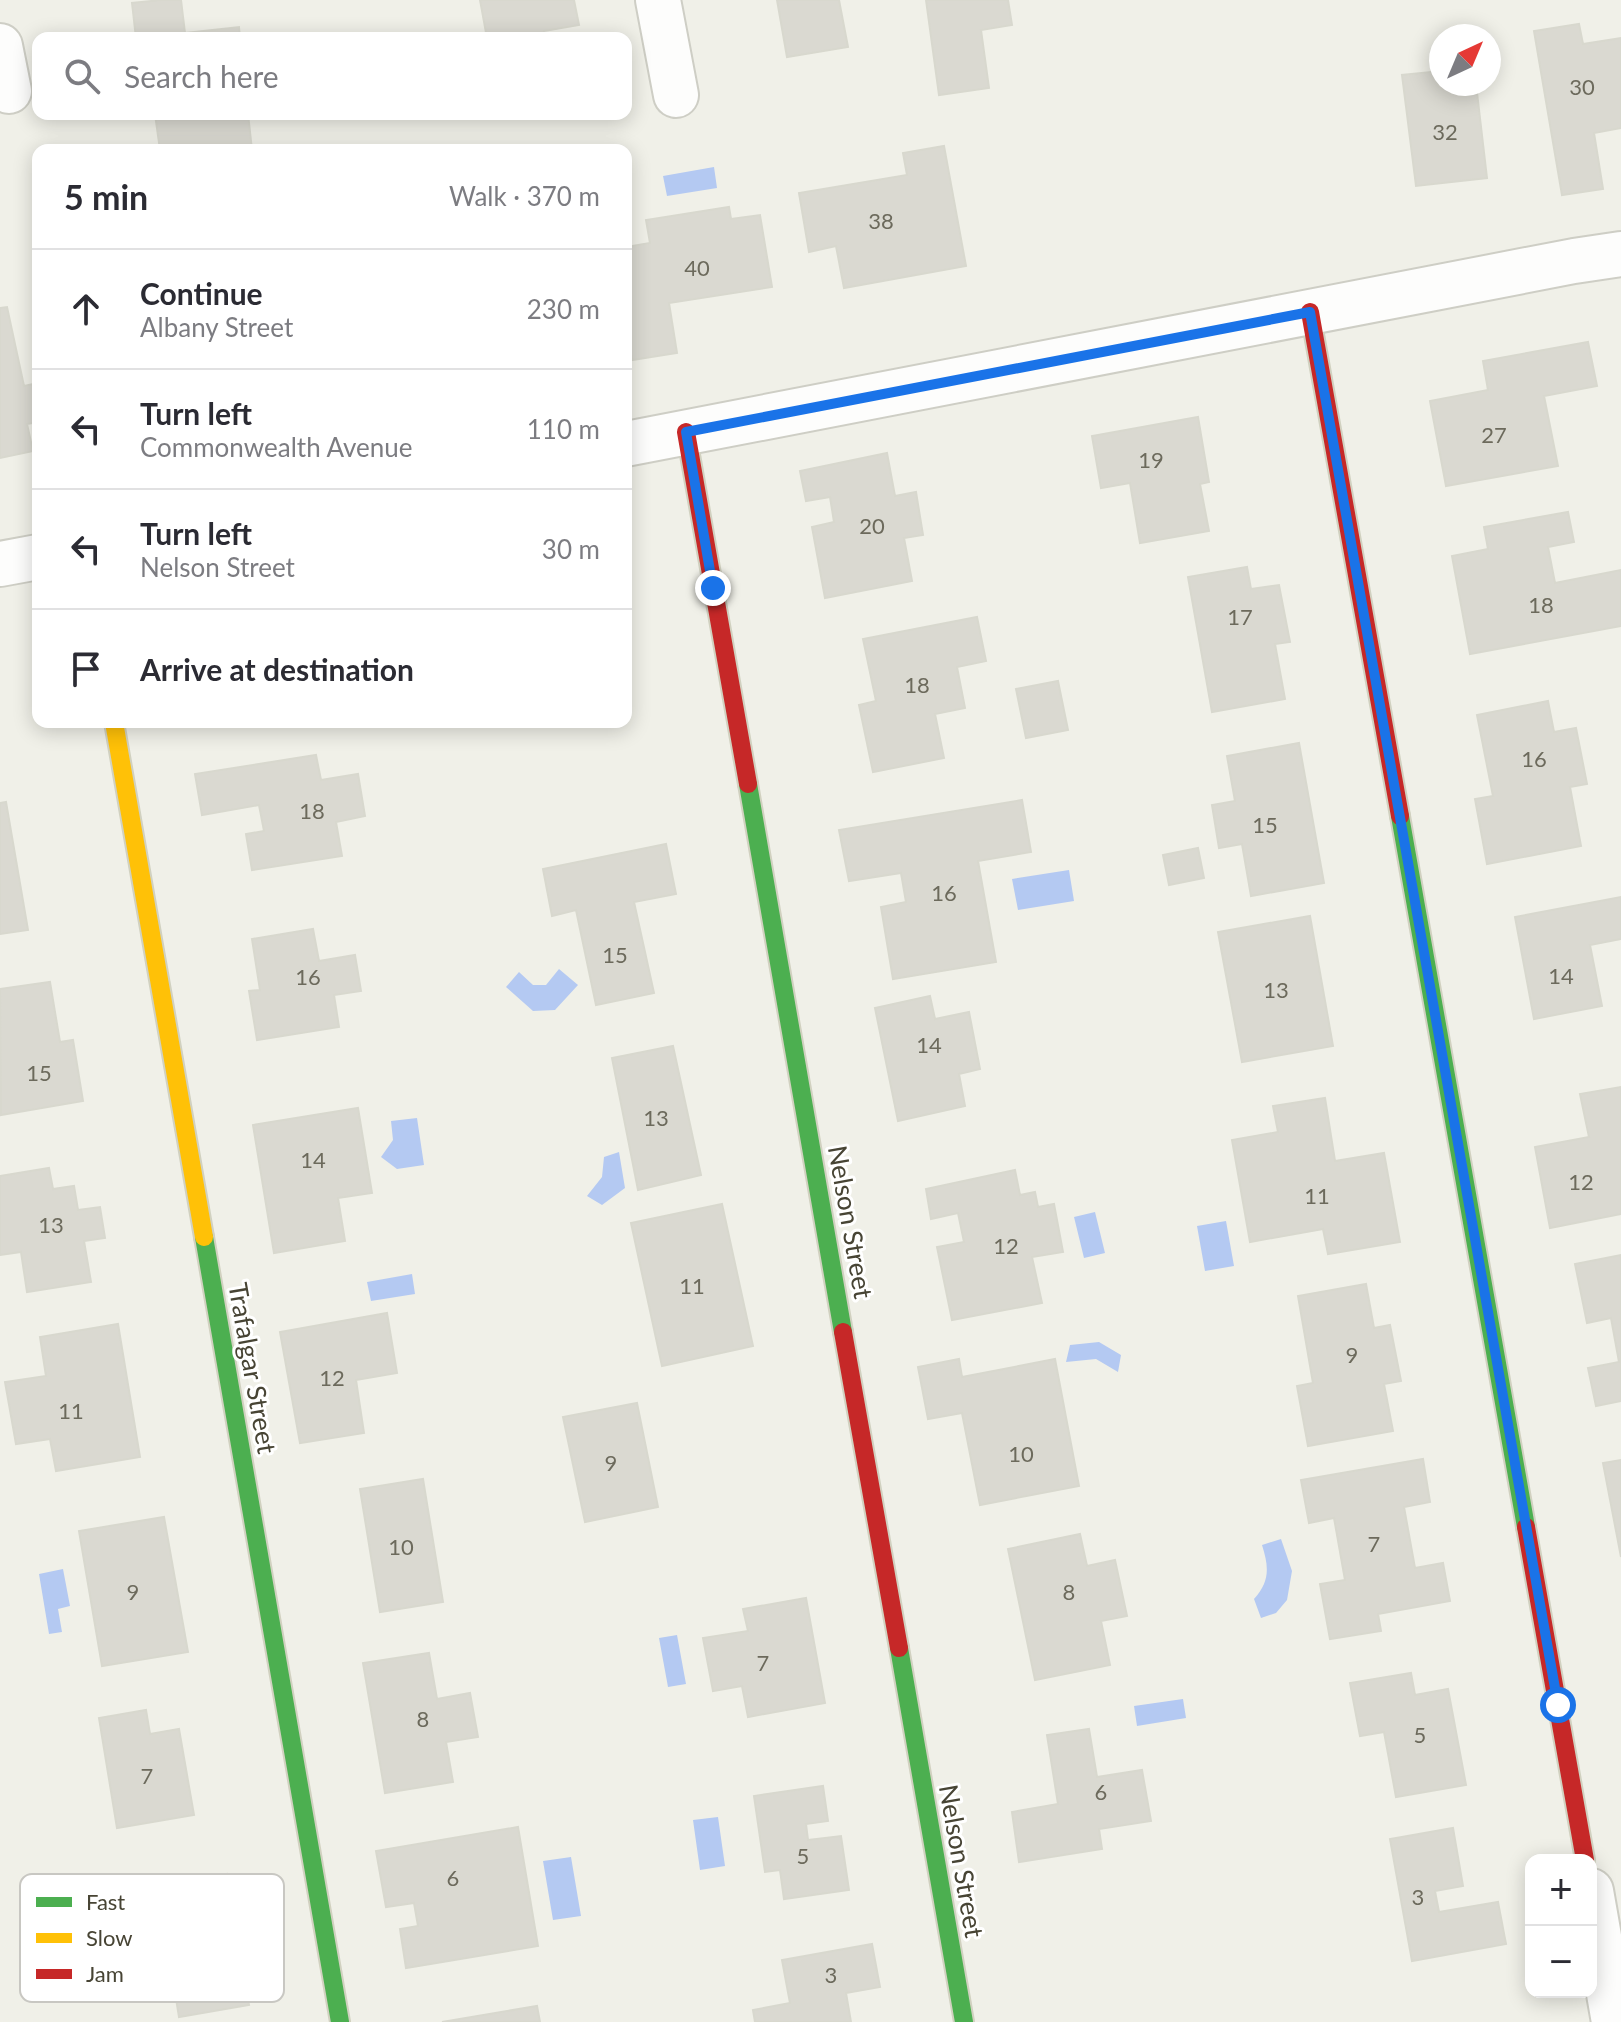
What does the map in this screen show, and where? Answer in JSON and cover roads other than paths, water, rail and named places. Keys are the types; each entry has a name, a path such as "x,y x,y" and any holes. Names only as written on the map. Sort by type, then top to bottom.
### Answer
{"street":[{"path":"658,0 676,95"},
{"path":"0,46 9,91"},
{"path":"632,443 1621,254"},
{"path":"1310,312 1584,1854"},
{"name":"Nelson Street","path":"686,432 964,2022"},
{"path":"0,564 32,558"},
{"name":"Trafalgar Street","path":"115,728 340,2022"},
{"path":"1597,1925 1614,2022"}],"water":[{"path":"714,167 717,188 667,196 663,176"},
{"path":"1069,870 1074,901 1018,910 1012,879"},
{"path":"559,969 578,985 555,1010 533,1011 506,987 519,972 533,985 546,985"},
{"path":"417,1118 424,1165 397,1169 381,1157 393,1140 391,1121"},
{"path":"619,1152 625,1188 602,1205 587,1196 602,1177 604,1157"},
{"path":"1095,1212 1105,1253 1084,1258 1074,1217"},
{"path":"1226,1221 1234,1266 1205,1271 1197,1226"},
{"path":"412,1274 415,1294 371,1301 367,1282"},
{"path":"1099,1342 1121,1355 1118,1372 1096,1359 1066,1362 1070,1345"},
{"path":"1281,1539 1292,1571 1287,1600 1276,1613 1261,1618 1254,1599 1267,1574 1262,1545"},
{"path":"63,1569 70,1606 58,1609 62,1632 49,1634 39,1574"},
{"path":"677,1635 686,1684 668,1687 659,1638"},
{"path":"1183,1699 1186,1718 1137,1726 1134,1706"},
{"path":"718,1817 725,1866 700,1870 693,1820"},
{"path":"571,1857 581,1916 553,1920 543,1861"}]}
